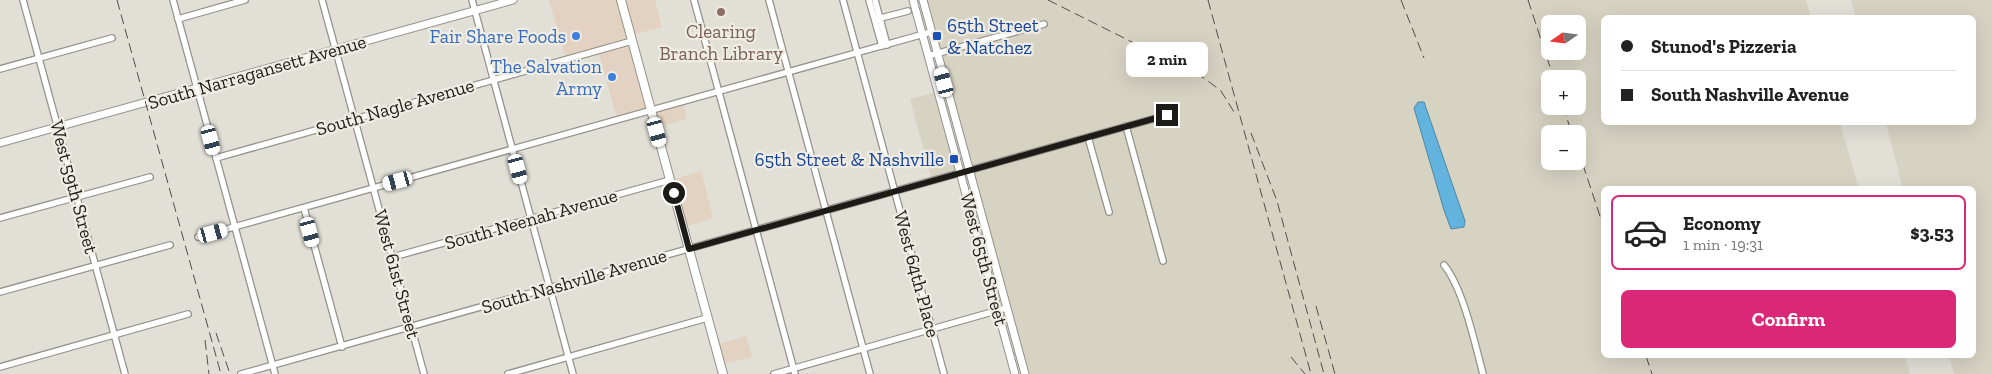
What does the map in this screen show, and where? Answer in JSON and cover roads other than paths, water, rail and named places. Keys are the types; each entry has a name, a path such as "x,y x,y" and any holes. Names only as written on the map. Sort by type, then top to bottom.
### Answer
{"main road":[{"path":"621,0 722,374"}],"street":[{"name":"West 59th Street","path":"23,0 125,374"},
{"path":"173,0 275,374"},
{"path":"178,18 246,0"},
{"name":"West 61st Street","path":"322,0 424,374"},
{"path":"472,0 574,374"},
{"name":"South Narragansett Avenue","path":"0,143 513,0"},
{"path":"694,0 794,371"},
{"path":"769,0 870,374"},
{"name":"West 64th Place","path":"843,0 944,374"},
{"path":"872,0 885,45"},
{"name":"West 65th Street","path":"913,0 1015,374"},
{"name":"West 65th Street","path":"923,0 1025,374"},
{"path":"877,19 908,11"},
{"path":"928,56 1044,24"},
{"path":"198,237 931,32"},
{"path":"0,69 112,38"},
{"name":"South Nagle Avenue","path":"216,158 632,41"},
{"name":"South Nashville Avenue","path":"241,374 1167,115"},
{"path":"1126,126 1163,261"},
{"path":"1088,137 1108,212"},
{"path":"0,218 150,177"},
{"name":"South Neenah Avenue","path":"393,258 670,180"},
{"path":"304,208 342,346"},
{"path":"0,292 170,245"},
{"path":"1444,265 1452,275 1469,324 1483,374"},
{"path":"774,374 794,371 1006,308"},
{"path":"0,367 188,314"},
{"path":"508,374 708,318"}],"water":[{"path":"1418,102 1424,102 1465,221 1464,227 1451,229 1444,210 1414,108"}],"railway":[{"path":"117,0 221,374"},
{"path":"1048,0 1204,78 1221,91 1234,112"},
{"path":"1208,0 1311,374"},
{"path":"1401,0 1424,58"},
{"path":"1528,0 1551,70"},
{"path":"1185,47 1191,64 1200,75"},
{"path":"1566,115 1569,125"},
{"path":"1251,133 1277,201 1324,374"},
{"path":"1585,170 1601,219"},
{"path":"1316,306 1335,374"},
{"path":"216,333 230,374"},
{"path":"205,340 209,374"},
{"path":"1291,357 1305,374"},
{"path":"1647,358 1652,374"}],"place":[{"name":"Clearing Branch Library","path":"721,12"},
{"name":"Fair Share Foods","path":"576,36"},
{"name":"65th Street & Natchez","path":"937,36"},
{"name":"The Salvation Army","path":"612,77"},
{"name":"65th Street & Nashville","path":"954,159"}]}
